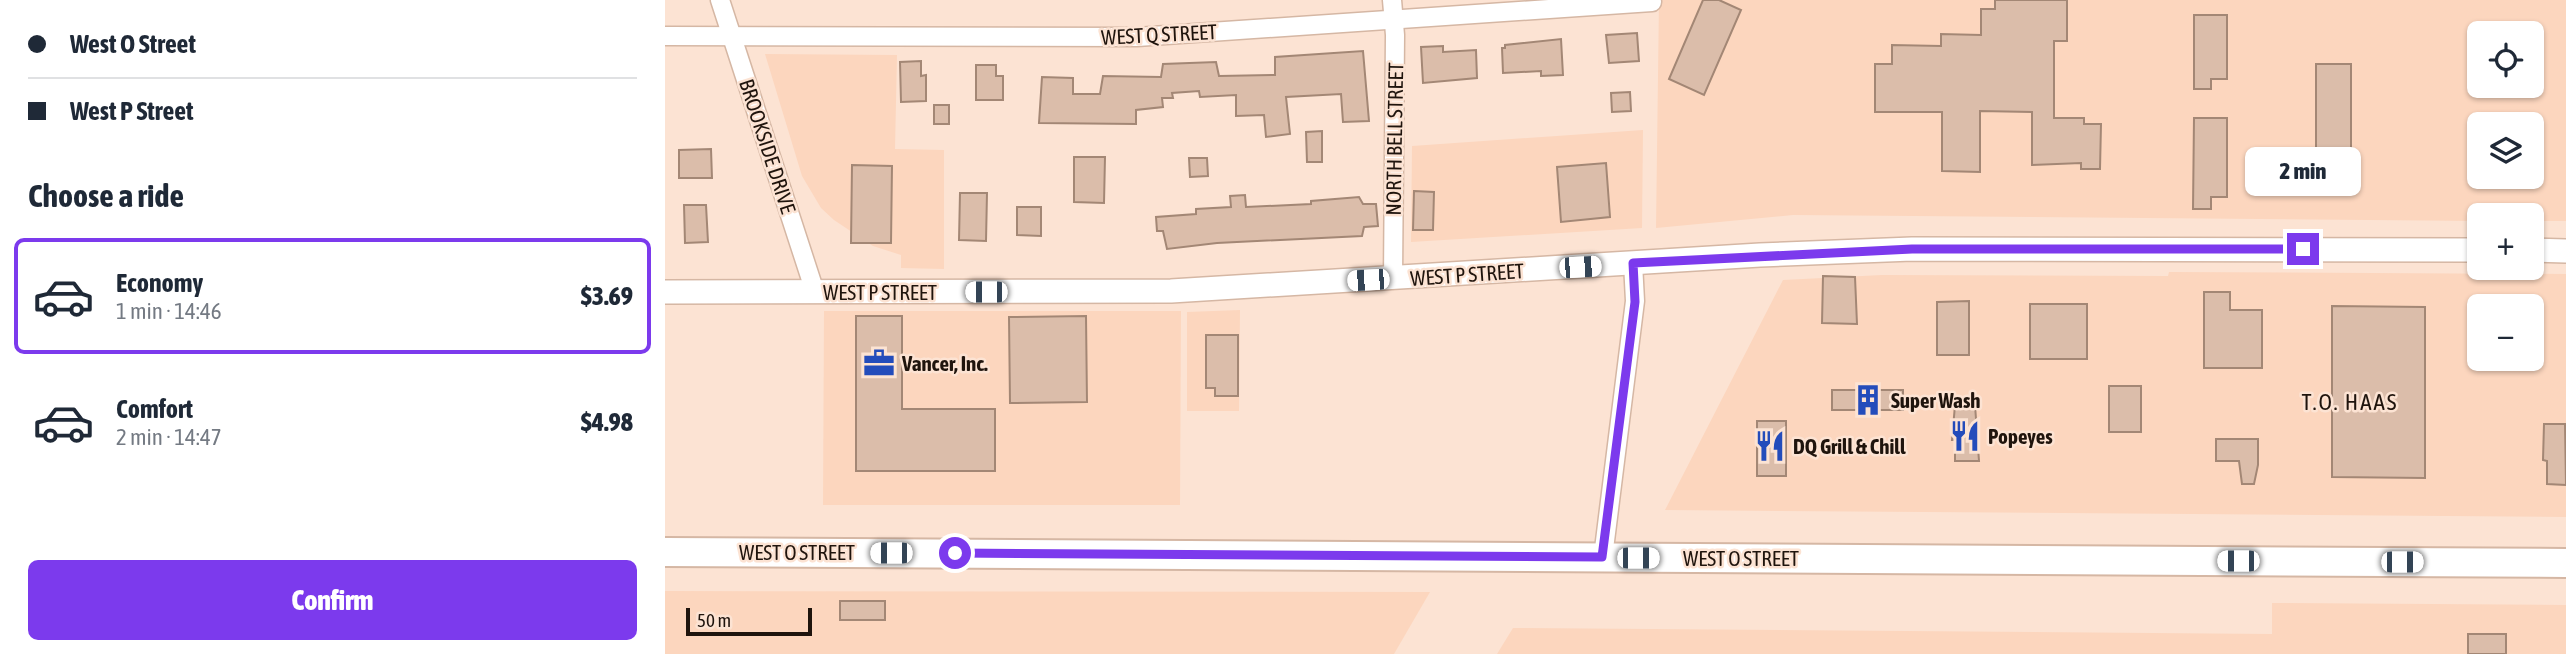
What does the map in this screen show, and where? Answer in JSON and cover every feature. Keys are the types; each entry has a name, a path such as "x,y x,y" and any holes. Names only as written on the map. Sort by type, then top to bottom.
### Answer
{"main road":[{"name":"WEST O STREET","path":"665,552 2566,564"}],"street":[{"name":"BROOKSIDE DRIVE","path":"720,0 815,292"},
{"name":"NORTH BELL STREET","path":"1392,0 1393,278"},
{"name":"WEST Q STREET","path":"665,36 1137,37 1652,2"},
{"name":"WEST P STREET","path":"665,292 1171,291 1912,249 2467,250"},
{"path":"2544,250 2566,251"},
{"path":"1602,557 1635,302 1633,263"}],"shaded area":[{"path":"1659,0 2566,0 2566,221 2544,221 2544,203 2467,203 2467,221 1793,215 1656,228"},
{"path":"765,54 897,55 895,149 944,150 944,269 901,268 901,255 873,246 821,208 802,176"},
{"path":"1643,130 1642,228 1411,242 1412,146"},
{"path":"2169,272 2467,274 2467,280 2544,280 2544,274 2566,274 2566,517 1665,510 1783,280 1882,275 2168,276"},
{"path":"1240,310 1239,411 1187,411 1187,312"},
{"path":"824,311 1181,311 1180,505 823,505"},
{"path":"665,591 1430,592 1394,654 665,654"},
{"path":"2272,603 2566,605 2566,654 1497,654 1513,628 2272,634"}],"building":[{"path":"1703,0 1719,0 1741,10 1704,95 1669,79"},
{"path":"1995,0 2067,0 2067,41 2054,41 2054,118 2084,118 2084,124 2101,124 2100,169 2081,169 2081,163 2032,165 2032,112 1980,111 1980,172 1942,171 1942,112 1875,112 1875,64 1892,64 1892,45 1941,46 1941,34 1981,35 1981,9 1995,9"},
{"path":"2194,15 2227,15 2227,79 2211,79 2211,89 2194,89"},
{"path":"1637,33 1639,61 1609,63 1606,35"},
{"path":"1561,39 1563,75 1541,76 1541,71 1503,73 1502,48 1505,48 1505,45"},
{"path":"1443,46 1443,52 1476,50 1477,78 1423,83 1421,47"},
{"path":"1363,51 1369,121 1343,122 1341,94 1286,97 1290,134 1266,137 1264,115 1236,116 1236,95 1200,97 1199,91 1172,93 1173,98 1162,98 1163,107 1136,110 1136,124 1039,123 1042,77 1073,78 1073,94 1100,94 1103,76 1161,77 1163,64 1216,62 1219,76 1275,75 1275,57"},
{"path":"921,61 921,76 926,75 926,101 901,102 900,62"},
{"path":"2316,64 2351,64 2351,166 2346,166 2346,187 2316,187"},
{"path":"976,65 996,65 996,76 1003,76 1003,100 976,100"},
{"path":"1630,92 1631,111 1612,112 1611,93"},
{"path":"934,105 949,105 949,124 934,124"},
{"path":"2194,118 2227,118 2227,197 2211,197 2211,209 2193,209"},
{"path":"1322,131 1322,162 1307,162 1306,132"},
{"path":"711,149 712,178 679,178 679,150"},
{"path":"1074,157 1105,157 1104,203 1074,202"},
{"path":"1189,158 1207,158 1208,176 1190,177"},
{"path":"1606,163 1610,217 1561,222 1557,167"},
{"path":"852,165 892,166 891,243 851,243"},
{"path":"1414,191 1434,192 1433,230 1413,230"},
{"path":"960,193 987,193 986,241 959,240"},
{"path":"1245,195 1246,207 1311,204 1311,201 1359,197 1363,204 1376,204 1378,226 1364,227 1362,236 1217,243 1167,249 1163,231 1157,231 1156,217 1196,214 1196,209 1231,207 1230,196"},
{"path":"684,205 706,205 708,242 685,243"},
{"path":"1017,207 1041,207 1041,236 1017,235"},
{"path":"1823,276 1855,277 1857,324 1822,323"},
{"path":"2204,292 2230,292 2230,310 2262,310 2262,368 2204,368"},
{"path":"1969,301 1969,355 1937,355 1937,302"},
{"path":"2030,304 2087,304 2087,359 2030,359"},
{"path":"2332,306 2425,307 2425,478 2332,477"},
{"name":"Vancer, Inc.","path":"856,316 902,316 902,409 995,409 995,471 856,471"},
{"path":"1086,316 1087,402 1010,403 1009,317"},
{"path":"1206,335 1238,335 1238,396 1215,396 1215,388 1206,388"},
{"path":"2109,386 2141,386 2141,432 2109,432"},
{"name":"Super Wash","path":"1832,390 1903,390 1903,410 1832,410"},
{"name":"Popeyes","path":"1955,405 1975,405 1979,461 1955,461 1955,440 1952,440"},
{"name":"DQ Grill & Chill","path":"1757,421 1786,421 1786,476 1757,476"},
{"path":"2544,424 2565,424 2566,485 2547,484 2547,461 2543,460"},
{"path":"2216,439 2258,439 2258,465 2254,484 2242,484 2239,461 2216,461"},
{"path":"840,601 885,601 885,620 840,620"},
{"path":"2468,634 2506,634 2506,654 2468,654"}],"place":[{"name":"Vancer, Inc.","path":"879,363"},
{"name":"Super Wash","path":"1868,400"},
{"name":"Popeyes","path":"1965,436"},
{"name":"DQ Grill & Chill","path":"1770,446"}],"district":[{"name":"T.O. HAAS","path":"2350,402"}],"route":[{"path":"955,553 1602,557 1635,302 1633,263 1912,249 2303,249"}]}
